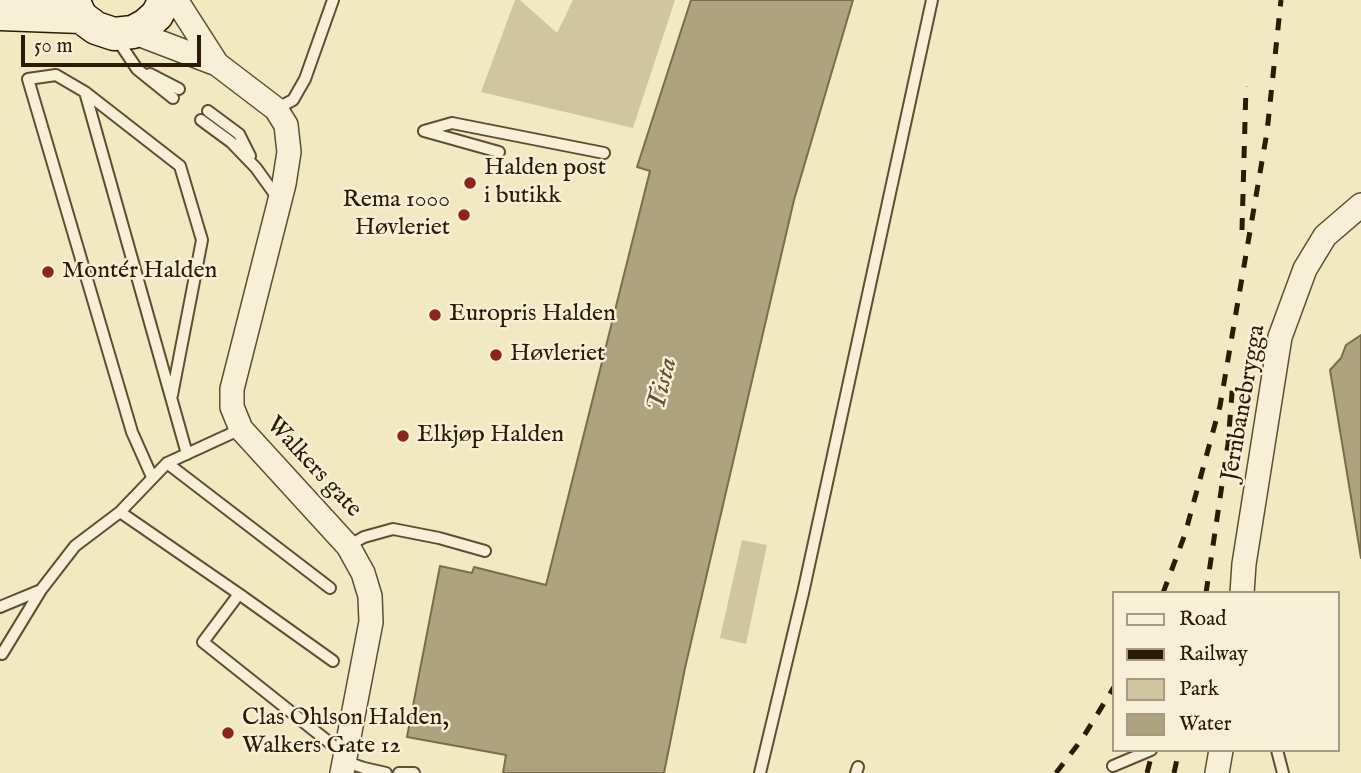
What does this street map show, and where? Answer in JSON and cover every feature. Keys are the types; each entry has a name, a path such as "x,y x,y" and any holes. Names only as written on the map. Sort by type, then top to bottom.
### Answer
{"street":[{"path":"0,3 6,0"},
{"path":"123,33 146,25 158,15 165,0"},
{"path":"176,0 217,64"},
{"path":"0,14 77,8 96,28 123,33 217,64 285,104"},
{"name":"Walkers gate","path":"285,104 289,152 280,202 232,389 232,407 241,429 348,546 363,573 370,596 371,622 344,763"},
{"name":"Jernbanebrygga","path":"1242,591 1244,564 1280,337 1305,269 1325,236 1361,205"},
{"path":"1217,773 1221,752"}],"lane":[{"path":"285,104 305,79 333,0"},
{"path":"761,773 803,593 932,0"},
{"path":"123,33 137,69 176,93"},
{"path":"152,477 132,432 28,79 57,75 85,92 180,166 202,240 172,398"},
{"path":"85,92 187,454"},
{"path":"205,115 256,168 280,202"},
{"path":"499,152 424,131 452,123 604,153"},
{"path":"2,654 41,590 75,547 120,512 167,463 241,429"},
{"path":"167,463 330,588"},
{"path":"120,512 333,662"},
{"path":"348,546 365,537 393,529 485,551"},
{"path":"0,607 41,590"},
{"path":"239,594 202,642 344,763 386,773"},
{"path":"1113,766 1146,752"},
{"path":"1278,752 1283,773"},
{"path":"399,773 414,773"}],"green space":[{"path":"515,0 520,0 557,33 573,0 675,0 633,128 481,92"},
{"path":"742,540 767,545 746,644 720,638"}],"water":[{"name":"Tista","path":"691,0 853,0 794,200 685,668 664,773 503,773 506,755 407,737 440,566 472,573 474,567 546,585 650,171 637,167"},
{"path":"1361,335 1361,558 1330,370 1341,358 1346,345"}],"railway":[{"path":"1164,591 1185,534 1220,406 1267,132 1281,0"},
{"path":"1242,230 1246,86"},
{"path":"1206,591 1228,444 1233,380"},
{"path":"1056,773 1082,739 1112,690"},
{"path":"1147,773 1152,752"},
{"path":"1174,773 1179,752"}],"place":[{"name":"Halden post i butikk","path":"470,183"},
{"name":"Rema 1000 Høvleriet","path":"464,215"},
{"name":"Montér Halden","path":"48,272"},
{"name":"Europris Halden","path":"435,315"},
{"name":"Høvleriet","path":"496,355"},
{"name":"Elkjøp Halden","path":"403,436"},
{"name":"Clas Ohlson Halden, Walkers Gate 12","path":"228,733"}]}
